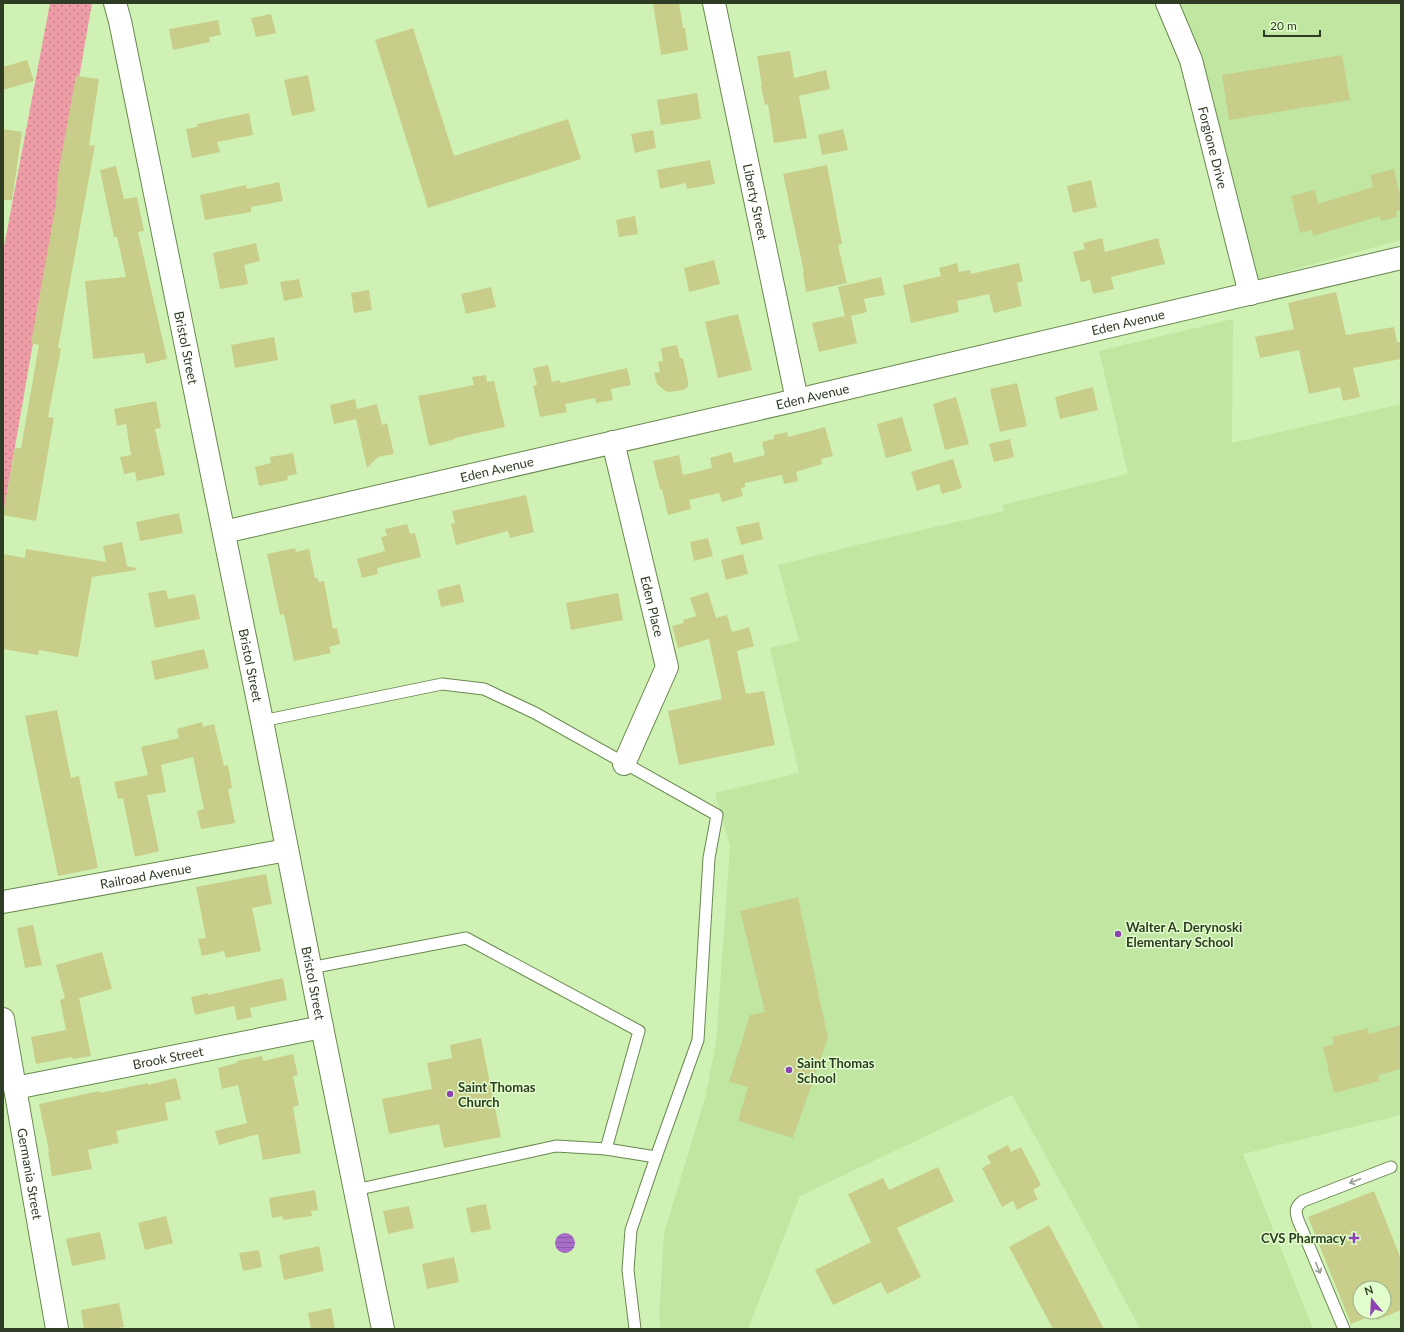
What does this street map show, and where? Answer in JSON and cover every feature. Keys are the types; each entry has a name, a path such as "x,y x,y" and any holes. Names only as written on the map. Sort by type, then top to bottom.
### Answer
{"street":[{"name":"Bristol Street","path":"115,3 120,21 224,532 310,968 384,1329"},
{"name":"Liberty Street","path":"714,3 797,400"},
{"name":"Forgione Drive","path":"1167,3 1191,60 1250,294"},
{"name":"Eden Avenue","path":"224,532 797,400 1401,258"},
{"name":"Eden Place","path":"613,442 667,667 624,764"},
{"name":"Railroad Avenue","path":"3,902 287,850"},
{"name":"Germania Street","path":"3,1018 57,1329"},
{"name":"Brook Street","path":"15,1088 322,1027"}],"lane":[{"path":"262,721 442,684 484,689 535,713 717,815 709,858 698,1040 631,1230 628,1270 635,1329"},
{"path":"310,968 466,938 639,1031 606,1149"},
{"path":"355,1190 556,1146 606,1149 656,1157"},
{"path":"1344,1329 1295,1213 1297,1206 1303,1201 1391,1167"}],"shaded area":[{"path":"50,3 92,3 3,516 3,252"},
{"path":"1177,3 1401,3 1401,240 1248,282"},
{"name":"Walter A. Derynoski Elementary School","path":"1233,319 1232,443 1401,404 1401,1115 1243,1154 1313,1329 1140,1329 1012,1095 800,1196 748,1329 661,1329 659,1315 664,1233 705,1098 716,1043 730,846 715,793 799,773 770,648 799,641 778,565 1004,511 1003,505 1128,474 1099,351"},
{"path":"565,1233 572,1236 575,1243 572,1250 565,1253 558,1250 555,1243 558,1236"}],"building":[{"path":"653,3 679,3 688,50 661,55"},
{"path":"271,14 276,33 256,37 251,18"},
{"path":"218,20 221,35 209,37 210,42 173,50 169,29"},
{"path":"413,28 454,156 568,119 581,159 428,208 375,40"},
{"path":"790,51 794,78 826,70 830,89 799,96 807,138 774,143 768,104 765,105 761,86 757,56"},
{"path":"1342,55 1350,100 1229,120 1222,75"},
{"path":"27,60 34,81 3,90 3,67"},
{"path":"308,75 315,111 292,116 284,80"},
{"path":"76,76 99,79 89,146 95,145 58,348 61,349 48,417 54,418 36,521 3,515 15,448 21,448 39,345 31,343 56,204 58,175"},
{"path":"697,93 701,119 661,125 657,100"},
{"path":"249,113 253,135 217,142 220,152 192,158 186,129 197,127 197,124"},
{"path":"3,129 22,132 12,200 3,200"},
{"path":"843,129 848,150 822,155 818,135"},
{"path":"653,130 656,148 635,153 631,134"},
{"path":"710,160 715,184 687,189 686,183 660,189 657,170"},
{"path":"827,165 842,244 838,245 847,283 806,292 804,272 783,174"},
{"path":"116,166 124,199 137,197 144,231 138,232 167,359 146,364 144,353 93,359 85,281 126,277 117,237 114,237 100,170"},
{"path":"1394,169 1401,200 1401,210 1396,211 1397,217 1381,221 1380,216 1313,236 1312,230 1300,233 1291,196 1315,190 1318,204 1373,187 1370,175"},
{"path":"1091,180 1097,207 1073,213 1067,186"},
{"path":"279,182 283,201 251,207 251,212 205,220 200,195 246,185 247,189"},
{"path":"635,216 638,234 619,237 616,220"},
{"path":"1102,238 1105,252 1158,238 1165,264 1111,277 1114,289 1093,294 1090,280 1081,282 1073,252 1085,249 1083,243"},
{"path":"256,243 260,261 244,265 248,284 220,289 213,253"},
{"path":"714,260 720,284 689,292 684,268"},
{"path":"957,263 959,272 970,270 971,274 1019,263 1023,281 1017,283 1022,306 994,313 989,294 957,301 959,312 911,323 903,285 941,276 939,268"},
{"path":"881,277 885,295 864,299 867,312 851,316 857,343 819,352 812,323 845,316 838,287"},
{"path":"299,279 303,297 284,301 280,282"},
{"path":"491,287 496,307 466,314 461,294"},
{"path":"369,290 372,310 354,313 351,293"},
{"path":"1336,292 1346,335 1394,327 1397,342 1401,342 1401,359 1353,368 1360,397 1343,401 1340,387 1309,394 1299,350 1260,358 1255,337 1294,329 1288,303"},
{"path":"738,314 752,370 718,378 705,322"},
{"path":"274,337 278,360 235,368 231,345"},
{"path":"677,345 680,358 683,358 688,387 683,390 669,392 665,391 657,384 654,373 660,372 658,362 663,361 661,348"},
{"path":"548,365 552,382 560,380 561,383 627,368 631,385 611,389 613,400 596,403 595,398 565,404 567,412 540,417 533,386 537,385 533,368"},
{"path":"486,375 487,382 494,381 505,427 455,438 429,446 418,396 474,385 472,377"},
{"path":"1017,383 1027,426 1000,432 990,389"},
{"path":"1093,387 1098,410 1060,419 1055,397"},
{"path":"956,397 969,444 945,450 933,404"},
{"path":"355,399 357,409 377,404 382,425 387,423 394,454 378,457 367,468 356,419 334,424 330,405"},
{"path":"156,401 161,428 155,429 165,475 137,481 135,472 124,474 120,457 131,455 126,424 117,426 114,409"},
{"path":"902,417 912,451 886,458 877,424"},
{"path":"825,427 833,456 821,459 822,464 796,472 798,481 784,484 782,475 745,483 745,487 741,488 743,496 722,502 719,493 689,500 691,509 668,515 653,461 679,455 683,475 712,468 710,458 731,452 734,463 765,455 762,442 774,439 774,435 787,432 788,437"},
{"path":"1010,439 1014,457 994,462 989,444"},
{"path":"293,453 297,474 287,476 288,480 259,486 255,467 271,463 270,457"},
{"path":"953,459 962,488 942,494 939,484 917,491 911,472"},
{"path":"526,495 534,532 510,538 508,531 456,545 451,524 455,523 452,511"},
{"path":"179,513 183,533 140,541 136,522"},
{"path":"759,522 763,539 741,545 736,527"},
{"path":"407,524 410,534 415,533 421,557 377,568 378,574 362,578 357,559 385,551 381,537 387,536 385,529"},
{"path":"708,538 713,556 694,561 690,542"},
{"path":"122,542 127,566 136,568 136,570 92,577 78,657 39,650 38,655 3,649 3,554 25,558 26,549 106,562 103,546"},
{"path":"295,548 296,552 309,549 315,578 318,578 318,582 324,581 333,629 337,628 340,644 329,647 331,653 294,661 284,614 280,615 267,554"},
{"path":"743,554 748,574 726,580 721,560"},
{"path":"460,584 464,602 441,607 437,590"},
{"path":"166,590 168,599 195,594 200,619 155,628 148,593"},
{"path":"708,592 716,618 727,615 732,632 749,627 754,646 737,651 746,694 764,691 775,745 679,765 668,711 722,699 709,639 678,648 672,626 684,623 683,620 696,616 690,598"},
{"path":"618,593 623,620 571,630 566,603"},
{"path":"204,649 209,668 155,680 151,661"},
{"path":"57,710 71,778 79,776 98,868 58,876 25,716"},
{"path":"202,722 203,727 214,724 224,766 228,765 232,788 228,789 235,823 201,829 197,811 204,809 193,757 161,765 166,792 147,795 159,851 135,857 123,798 118,799 114,782 148,775 141,747 179,738 177,729"},
{"path":"266,874 272,904 252,908 261,951 226,958 224,951 202,956 198,939 206,938 196,887"},
{"path":"798,897 828,1038 793,1138 738,1121 748,1087 729,1082 750,1015 765,1012 740,911"},
{"path":"33,925 42,965 25,968 17,928"},
{"path":"102,952 112,989 79,998 91,1056 73,1059 72,1057 36,1064 31,1037 66,1030 60,1000 65,998 56,965"},
{"path":"283,978 287,1000 250,1008 252,1017 237,1020 234,1006 195,1015 191,997 208,993 208,995"},
{"path":"1401,1025 1401,1069 1378,1075 1379,1081 1334,1093 1323,1047 1334,1044 1332,1037 1368,1028 1369,1034"},
{"name":"Saint Thomas Church","path":"481,1038 501,1137 444,1148 439,1124 389,1134 382,1099 432,1089 427,1063 452,1058 450,1045"},
{"path":"293,1054 298,1075 293,1076 299,1105 293,1107 301,1153 263,1160 258,1134 219,1145 215,1131 247,1123 238,1085 222,1089 218,1068 237,1063 237,1061 262,1056 263,1061"},
{"path":"176,1078 181,1099 165,1103 168,1120 116,1131 119,1143 88,1150 92,1169 52,1176 49,1151 39,1104 99,1091 100,1093 148,1083 148,1085"},
{"path":"1008,1145 1011,1152 1021,1147 1041,1185 1033,1190 1038,1199 1017,1210 1013,1201 1002,1207 982,1168 991,1163 987,1156"},
{"path":"938,1167 954,1201 897,1228 921,1277 887,1294 881,1282 833,1305 815,1270 871,1242 848,1194 883,1178 889,1190"},
{"path":"315,1190 318,1210 311,1211 312,1216 283,1220 282,1216 272,1218 269,1198"},
{"name":"CVS Pharmacy","path":"1374,1191 1401,1259 1401,1310 1392,1314 1392,1280 1352,1280 1352,1320 1361,1320 1351,1324 1308,1217"},
{"path":"486,1204 491,1229 471,1233 466,1208"},
{"path":"409,1206 414,1228 388,1234 383,1211"},
{"path":"166,1216 173,1243 145,1250 138,1223"},
{"path":"1049,1225 1104,1329 1053,1329 1009,1247"},
{"path":"100,1232 106,1259 72,1266 66,1239"},
{"path":"319,1246 324,1271 284,1280 279,1255"},
{"path":"259,1250 262,1267 243,1271 239,1253"},
{"path":"454,1257 459,1282 427,1289 422,1264"},
{"path":"119,1303 124,1327 114,1329 84,1329 81,1310"},
{"path":"331,1308 335,1329 311,1329 308,1313"}],"place":[{"name":"Walter A. Derynoski Elementary School","path":"1118,934"},
{"name":"Saint Thomas School","path":"789,1070"},
{"name":"Saint Thomas Church","path":"450,1094"},
{"name":"CVS Pharmacy","path":"1354,1238"}]}
